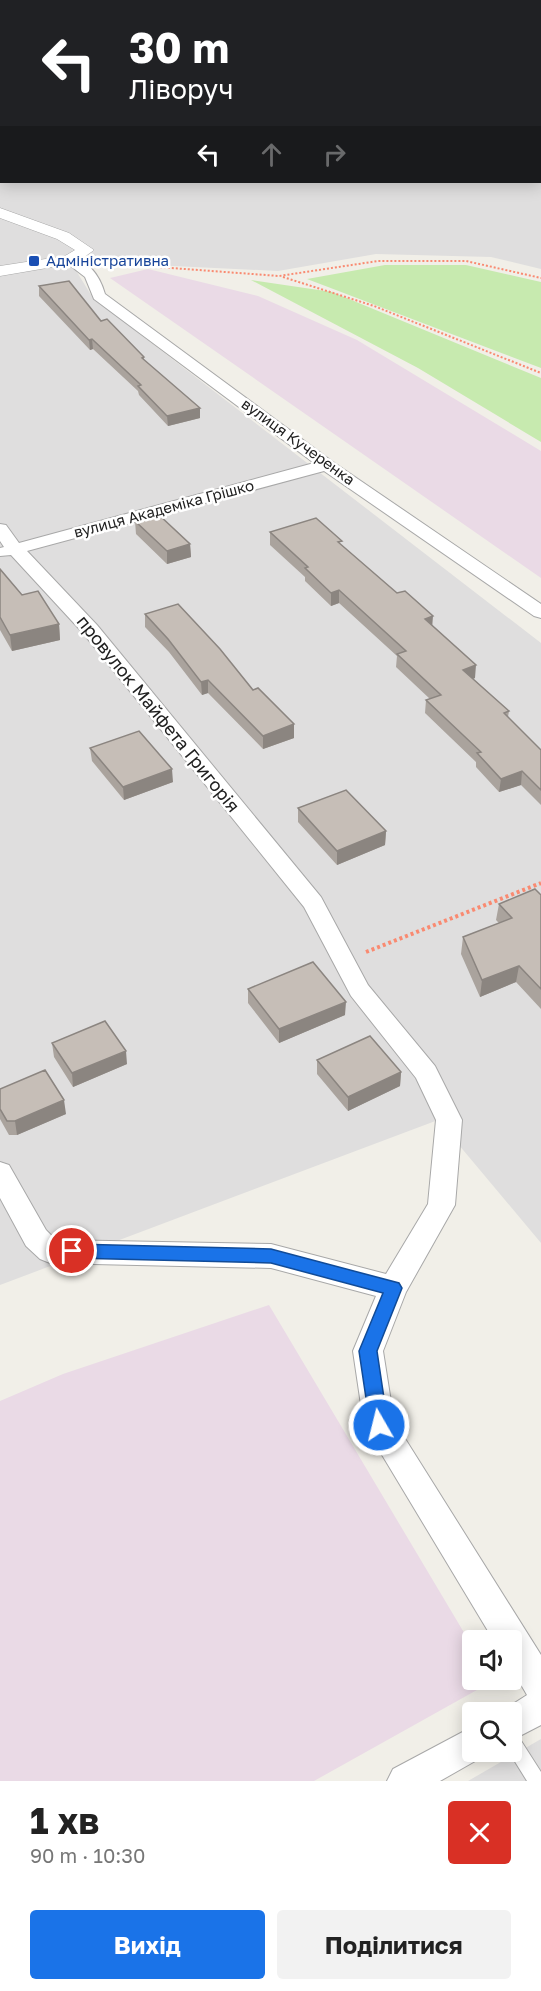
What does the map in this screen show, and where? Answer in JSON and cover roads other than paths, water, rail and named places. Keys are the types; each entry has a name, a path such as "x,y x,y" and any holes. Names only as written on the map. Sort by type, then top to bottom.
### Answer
{"street":[{"path":"0,213 63,236 86,250 70,260 0,271"},
{"name":"вулиця Кучеренка","path":"70,260 94,278 99,296 327,465 541,612"},
{"name":"вулиця Академіка Грішко","path":"8,551 327,465"},
{"name":"провулок Майфета Григорія","path":"0,529 8,551 90,629 313,903 358,990 426,1073 448,1120 441,1205 393,1288 368,1351 379,1425 541,1686"},
{"path":"0,1173 36,1238 50,1251 271,1256 393,1288"},
{"path":"522,1717 541,1706"},
{"path":"405,1781 462,1750"}],"lane":[{"path":"522,1758 537,1781"}],"place":[{"name":"Адміністративна","path":"34,261"}]}
